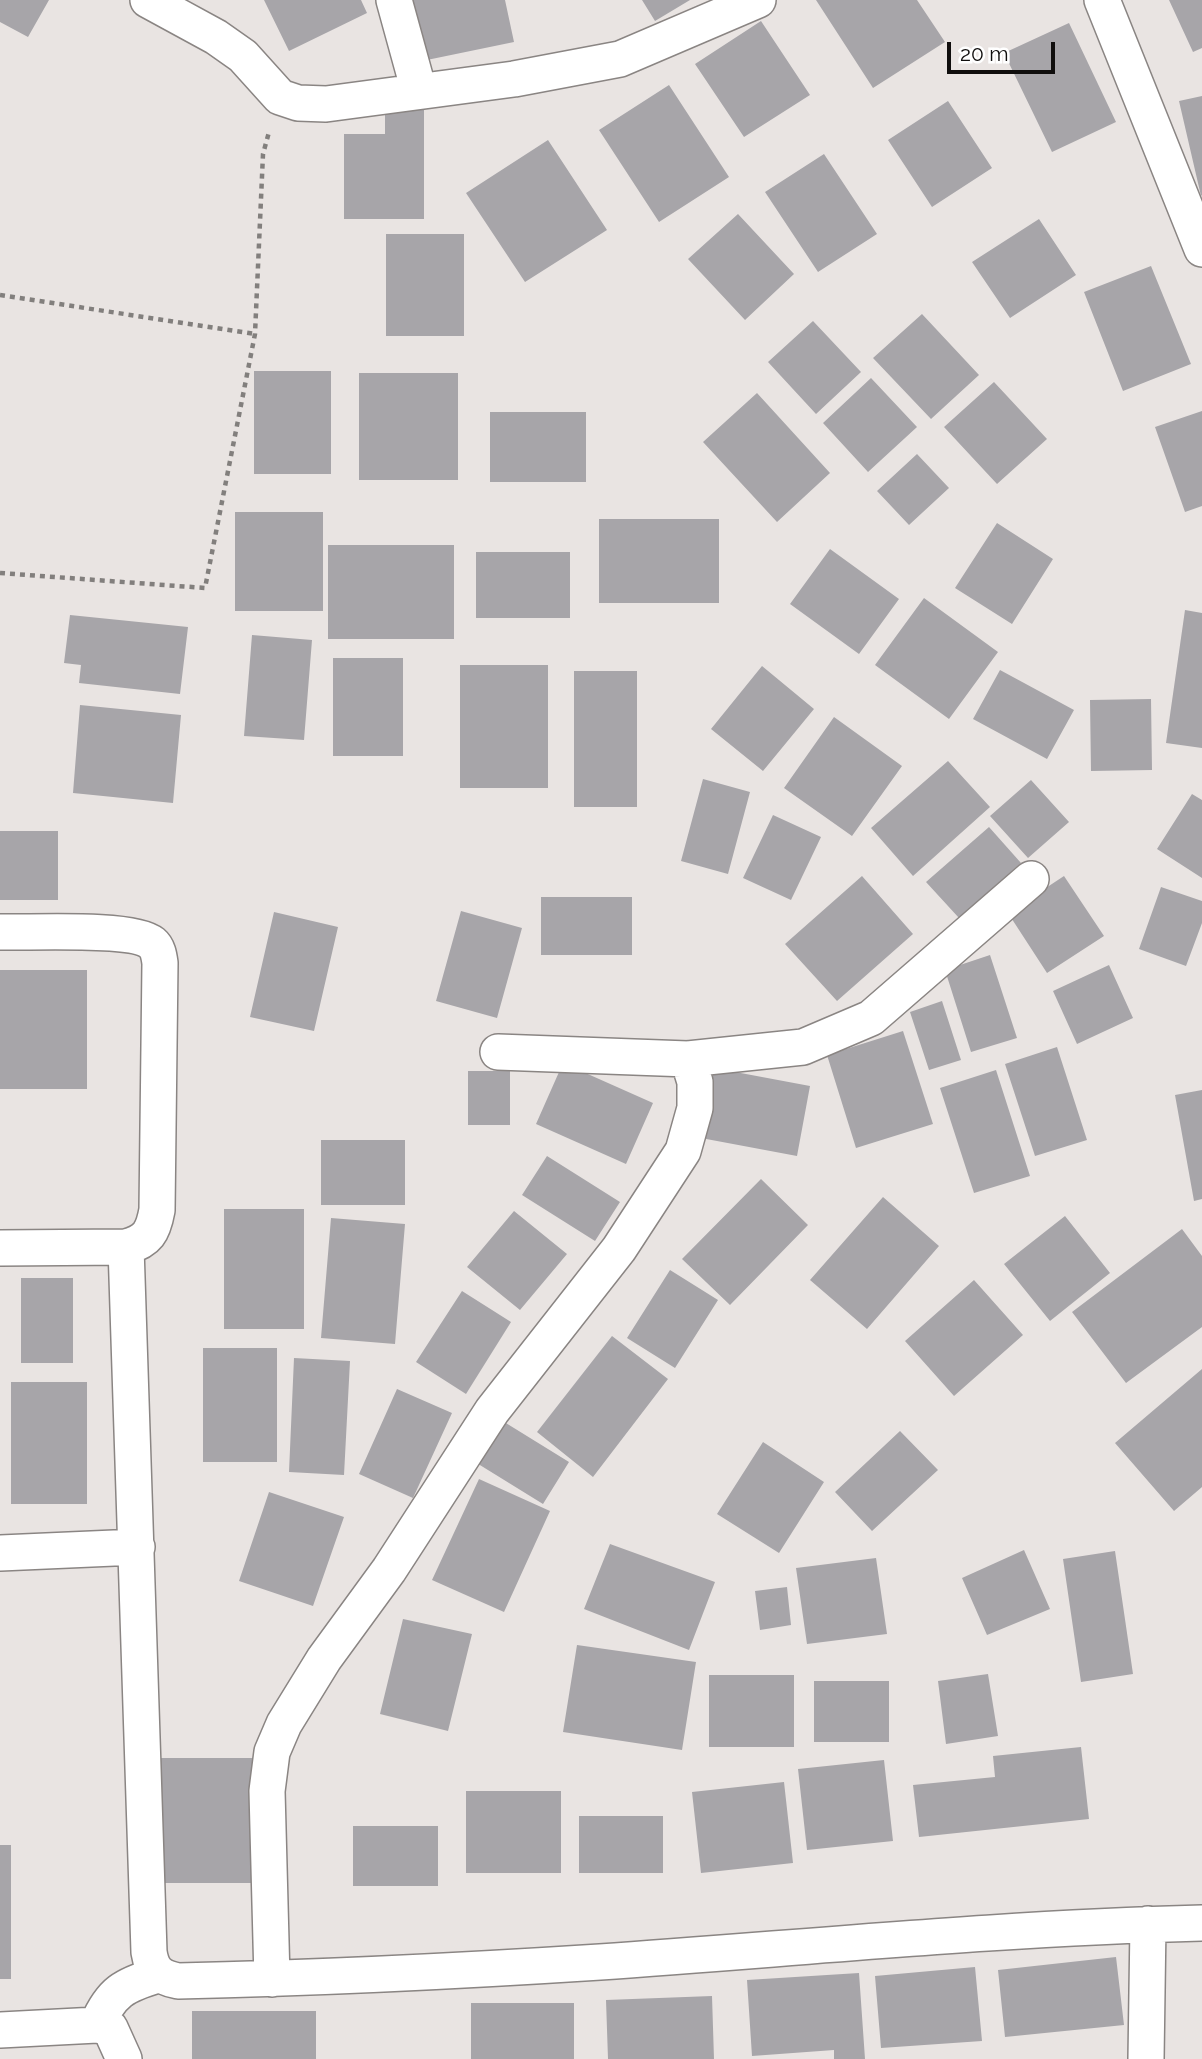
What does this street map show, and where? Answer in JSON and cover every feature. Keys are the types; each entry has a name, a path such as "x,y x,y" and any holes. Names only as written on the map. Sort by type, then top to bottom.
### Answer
{"street":[{"path":"148,0 216,37 243,56 279,97 298,103 326,104 514,79 620,59 758,0"},
{"path":"394,0 419,91"},
{"path":"1102,0 1202,249"},
{"path":"498,1052 688,1059 803,1047 871,1018 1031,879"},
{"path":"0,932 127,934 142,938 158,950 160,963 157,1210 150,1234 142,1243 126,1247 0,1248"},
{"path":"272,1979 267,1791 272,1752 284,1724 324,1659 389,1570 492,1411 619,1249 684,1151 695,1108 695,1082 688,1059"},
{"path":"126,1247 149,1952 151,1965 158,1975"},
{"path":"0,1553 137,1548"},
{"path":"97,2025 113,1996 130,1983 158,1975 177,1981 272,1979 586,1963 980,1933 1202,1923"},
{"path":"1146,2059 1148,1924"},
{"path":"0,2030 97,2025 110,2028 124,2059"}],"path":[{"path":"0,573 205,588 255,334 263,153 279,97"},
{"path":"0,295 255,334"}],"building":[{"path":"0,0 49,0 28,37 0,22"},
{"path":"264,0 361,0 367,13 289,51"},
{"path":"409,0 505,0 514,42 422,61"},
{"path":"642,0 690,0 655,21"},
{"path":"816,0 917,0 945,42 873,88"},
{"path":"1169,0 1202,0 1202,48 1193,52"},
{"path":"761,21 810,95 744,137 695,64"},
{"path":"1069,23 1116,122 1052,152 1004,53"},
{"path":"669,85 729,177 659,222 599,130"},
{"path":"1202,96 1202,195 1201,196 1179,101"},
{"path":"948,101 992,168 932,207 888,140"},
{"path":"385,106 424,106 424,219 344,219 344,134 385,134"},
{"path":"548,140 607,230 525,282 466,193"},
{"path":"824,154 877,234 818,272 765,192"},
{"path":"738,214 794,274 745,320 688,259"},
{"path":"1039,219 1076,275 1010,318 972,262"},
{"path":"386,234 464,234 464,336 386,336"},
{"path":"1151,266 1191,364 1123,391 1084,292"},
{"path":"922,314 979,375 931,419 873,358"},
{"path":"813,321 861,372 816,414 768,362"},
{"path":"254,371 331,371 331,474 254,474"},
{"path":"359,373 458,373 458,480 359,480"},
{"path":"871,378 917,427 868,472 823,423"},
{"path":"994,382 1047,439 997,484 944,427"},
{"path":"757,393 830,473 777,522 703,442"},
{"path":"1202,411 1202,506 1185,512 1155,427"},
{"path":"490,412 586,412 586,482 490,482"},
{"path":"917,454 949,488 909,525 877,491"},
{"path":"235,512 323,512 323,611 235,611"},
{"path":"599,519 719,519 719,603 599,603"},
{"path":"997,523 1053,559 1012,624 955,588"},
{"path":"328,545 454,545 454,639 328,639"},
{"path":"830,549 899,599 859,654 790,604"},
{"path":"476,552 570,552 570,618 476,618"},
{"path":"924,598 998,652 949,719 875,665"},
{"path":"1185,610 1202,613 1202,748 1166,743"},
{"path":"70,615 188,627 180,694 79,683 81,665 64,663"},
{"path":"252,635 312,640 304,740 244,736"},
{"path":"333,658 403,658 403,756 333,756"},
{"path":"460,665 548,665 548,788 460,788"},
{"path":"762,666 814,709 763,771 711,729"},
{"path":"1000,670 1074,710 1047,759 973,719"},
{"path":"574,671 637,671 637,807 574,807"},
{"path":"1151,699 1152,770 1091,771 1090,700"},
{"path":"80,705 181,715 173,803 73,793"},
{"path":"834,717 902,766 852,836 784,788"},
{"path":"948,761 990,807 913,876 871,828"},
{"path":"703,779 750,792 728,874 681,861"},
{"path":"1031,780 1069,822 1028,858 990,816"},
{"path":"1192,794 1202,800 1202,878 1157,849"},
{"path":"773,815 821,837 791,900 743,878"},
{"path":"989,827 1021,863 959,918 926,882"},
{"path":"0,831 58,831 58,900 0,900"},
{"path":"862,876 913,934 837,1001 785,944"},
{"path":"1064,876 1104,936 1047,973 1008,913"},
{"path":"1161,887 1202,901 1202,923 1186,966 1139,949"},
{"path":"541,897 632,897 632,955 541,955"},
{"path":"461,911 522,928 497,1018 436,1001"},
{"path":"274,912 338,927 314,1031 250,1017"},
{"path":"990,955 1017,1038 971,1052 945,970"},
{"path":"1109,965 1133,1018 1077,1044 1053,991"},
{"path":"0,970 87,970 87,1089 0,1089"},
{"path":"942,1001 961,1060 929,1070 910,1012"},
{"path":"903,1031 933,1124 856,1148 827,1055"},
{"path":"1057,1047 1087,1140 1035,1156 1005,1064"},
{"path":"563,1063 653,1103 626,1164 536,1124"},
{"path":"714,1068 810,1086 797,1156 701,1138"},
{"path":"996,1070 1030,1176 974,1193 940,1088"},
{"path":"468,1071 510,1071 510,1125 468,1125"},
{"path":"1202,1090 1202,1199 1194,1201 1175,1095"},
{"path":"321,1140 405,1140 405,1205 321,1205"},
{"path":"547,1156 620,1202 595,1241 522,1195"},
{"path":"761,1179 808,1225 730,1305 682,1259"},
{"path":"883,1197 939,1246 867,1329 810,1280"},
{"path":"224,1209 304,1209 304,1329 224,1329"},
{"path":"514,1211 567,1254 520,1310 467,1267"},
{"path":"1065,1216 1110,1273 1050,1321 1004,1264"},
{"path":"331,1218 405,1224 395,1344 321,1338"},
{"path":"1182,1229 1202,1256 1202,1327 1126,1383 1072,1312"},
{"path":"670,1270 718,1300 675,1368 627,1338"},
{"path":"21,1278 73,1278 73,1363 21,1363"},
{"path":"974,1280 1023,1335 954,1396 905,1341"},
{"path":"462,1291 511,1322 466,1394 416,1362"},
{"path":"612,1336 668,1379 593,1477 537,1432"},
{"path":"203,1348 277,1348 277,1462 203,1462"},
{"path":"294,1358 350,1361 344,1475 289,1472"},
{"path":"1202,1369 1202,1487 1174,1511 1115,1443"},
{"path":"11,1382 87,1382 87,1504 11,1504"},
{"path":"397,1389 452,1413 413,1498 359,1474"},
{"path":"501,1420 569,1462 543,1504 475,1462"},
{"path":"900,1431 938,1470 872,1531 835,1492"},
{"path":"763,1442 824,1482 779,1553 717,1514"},
{"path":"479,1479 550,1511 504,1612 432,1580"},
{"path":"269,1492 344,1517 313,1606 239,1581"},
{"path":"610,1544 715,1582 689,1650 584,1609"},
{"path":"1024,1550 1050,1609 987,1635 962,1578"},
{"path":"1115,1551 1133,1674 1081,1682 1063,1559"},
{"path":"876,1558 887,1634 807,1644 796,1568"},
{"path":"787,1587 791,1625 760,1630 755,1591"},
{"path":"403,1619 472,1634 448,1731 380,1714"},
{"path":"577,1645 696,1662 682,1750 563,1732"},
{"path":"988,1674 998,1736 946,1744 938,1681"},
{"path":"709,1675 794,1675 794,1747 709,1747"},
{"path":"814,1681 889,1681 889,1742 814,1742"},
{"path":"1081,1747 1089,1819 919,1837 913,1785 995,1777 993,1756"},
{"path":"157,1758 256,1758 256,1883 157,1883"},
{"path":"884,1760 893,1841 807,1850 798,1769"},
{"path":"784,1782 793,1863 701,1873 692,1792"},
{"path":"466,1791 561,1791 561,1873 466,1873"},
{"path":"579,1816 663,1816 663,1873 579,1873"},
{"path":"353,1826 438,1826 438,1886 353,1886"},
{"path":"0,1845 11,1845 11,1979 0,1979"},
{"path":"1116,1957 1124,2025 1005,2037 998,1970"},
{"path":"975,1967 982,2041 881,2048 875,1976"},
{"path":"859,1973 865,2059 834,2059 834,2050 752,2056 747,1980"},
{"path":"712,1996 714,2059 608,2059 606,2000"},
{"path":"471,2003 574,2003 574,2059 471,2059"},
{"path":"192,2011 316,2011 316,2059 192,2059"}]}
